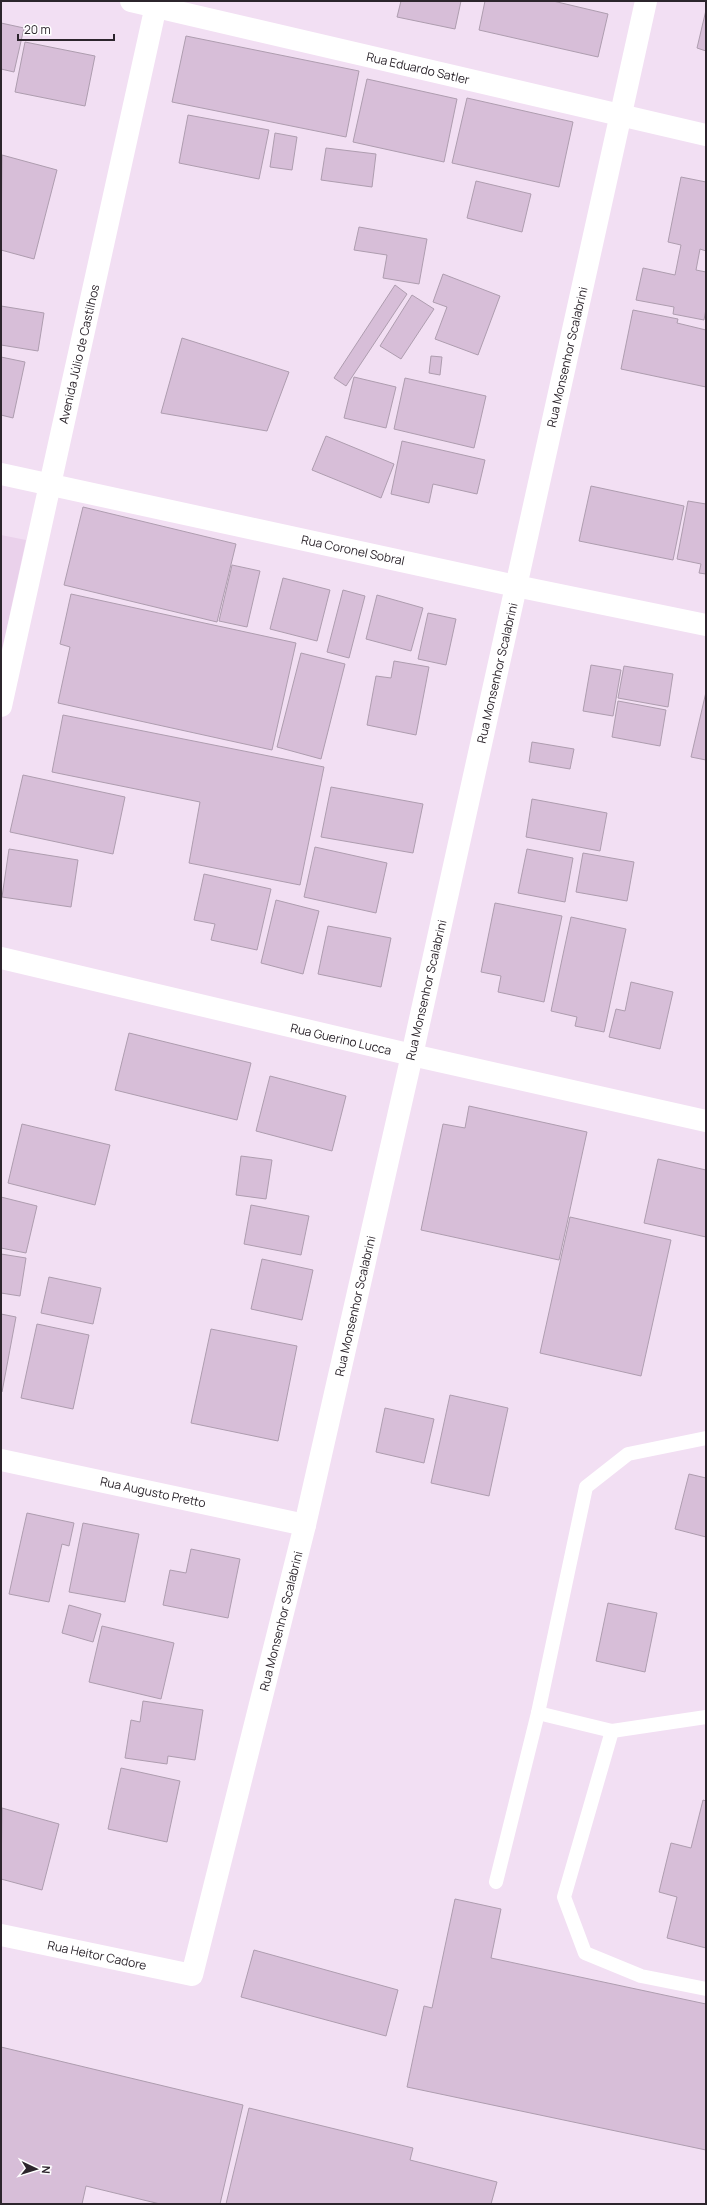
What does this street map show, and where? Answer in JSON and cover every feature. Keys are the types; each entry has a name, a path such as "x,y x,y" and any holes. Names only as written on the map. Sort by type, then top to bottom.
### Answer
{"street":[{"name":"Rua Eduardo Satler","path":"131,1 157,4 621,116 706,135"},
{"name":"Rua Monsenhor Scalabrini","path":"192,1975 305,1525 412,1055 646,1"},
{"name":"Avenida Júlio de Castilhos","path":"1,706 49,484 157,4"},
{"name":"Rua Coronel Sobral","path":"1,474 516,586 706,625"},
{"name":"Rua Guerino Lucca","path":"1,958 412,1055 706,1120"},
{"name":"Rua Augusto Pretto","path":"1,1460 305,1525"},
{"name":"Rua Heitor Cadore","path":"1,1935 192,1975"}],"lane":[{"path":"496,1882 538,1713 586,1487 628,1454 706,1438"},
{"path":"538,1713 612,1731 706,1717"},
{"path":"612,1731 564,1898 585,1953 642,1976 706,1989"}],"shaded area":[{"path":"1,535 26,540 1,654"}],"building":[{"path":"401,1 461,1 455,29 397,17"},
{"path":"485,1 553,1 608,14 598,57 479,30"},
{"path":"706,10 706,51 697,48"},
{"path":"1,23 24,28 14,72 1,69"},
{"path":"186,36 359,71 346,137 172,102"},
{"path":"25,42 95,56 85,106 15,92"},
{"path":"367,79 457,99 444,162 353,142"},
{"path":"467,98 573,122 559,187 452,163"},
{"path":"188,115 269,130 259,179 179,163"},
{"path":"275,133 297,137 292,170 270,167"},
{"path":"326,148 376,154 372,187 321,180"},
{"path":"2,155 57,170 34,259 1,250"},
{"path":"681,177 706,182 706,251 700,249 696,270 706,272 706,309 704,320 673,314 674,307 636,300 643,268 675,275 681,245 668,242"},
{"path":"476,181 531,194 522,232 467,218"},
{"path":"359,227 427,239 419,284 383,278 387,255 354,250"},
{"path":"443,274 500,296 478,355 435,339 447,307 433,302"},
{"path":"395,285 407,294 346,386 334,378"},
{"path":"412,295 434,309 401,359 380,346"},
{"path":"1,306 44,313 38,351 1,345"},
{"path":"633,310 678,319 677,323 706,330 706,387 621,369"},
{"path":"182,338 289,372 267,431 161,413"},
{"path":"431,356 442,357 440,375 429,373"},
{"path":"1,357 25,362 13,418 1,415"},
{"path":"354,377 396,387 386,428 344,418"},
{"path":"405,378 486,396 474,448 394,429"},
{"path":"326,436 394,464 381,498 312,470"},
{"path":"402,441 485,460 477,494 433,484 429,503 391,494"},
{"path":"591,486 684,506 673,560 579,541"},
{"path":"688,501 706,504 706,574 699,573 701,564 677,559"},
{"path":"83,507 236,544 217,622 64,585"},
{"path":"232,565 260,571 247,627 219,621"},
{"path":"283,578 330,590 317,641 270,629"},
{"path":"343,590 365,596 349,658 327,652"},
{"path":"71,594 296,643 272,750 58,703 70,647 60,644"},
{"path":"377,595 423,608 411,651 366,639"},
{"path":"428,613 456,619 446,665 418,659"},
{"path":"301,653 345,664 321,759 277,747"},
{"path":"394,661 429,667 416,735 367,725 376,676 391,678"},
{"path":"591,665 621,670 613,716 583,711"},
{"path":"624,666 673,674 668,707 618,698"},
{"path":"706,692 706,760 691,757"},
{"path":"618,701 666,710 660,746 612,737"},
{"path":"63,715 324,767 300,885 189,863 200,802 52,772"},
{"path":"532,742 574,749 570,769 529,762"},
{"path":"23,775 125,797 113,854 10,832"},
{"path":"331,787 423,804 413,853 321,837"},
{"path":"532,799 607,813 600,851 526,837"},
{"path":"315,847 387,863 376,913 304,897"},
{"path":"9,849 78,860 71,907 2,897"},
{"path":"527,849 573,858 565,902 518,893"},
{"path":"583,853 634,862 627,901 576,892"},
{"path":"204,874 271,889 257,950 211,940 215,924 194,920"},
{"path":"276,900 319,911 303,974 261,963"},
{"path":"495,903 562,916 544,1002 498,992 501,976 481,972"},
{"path":"571,917 626,929 604,1032 575,1026 577,1017 551,1011"},
{"path":"328,926 391,938 381,987 318,974"},
{"path":"631,982 673,992 660,1049 609,1037 616,1009 625,1011"},
{"path":"129,1033 251,1063 237,1120 115,1090"},
{"path":"270,1076 346,1096 332,1151 256,1131"},
{"path":"469,1106 587,1132 559,1260 421,1230 443,1124 465,1128"},
{"path":"22,1124 110,1145 95,1205 8,1183"},
{"path":"241,1156 272,1160 266,1199 236,1195"},
{"path":"658,1159 706,1170 706,1237 644,1223"},
{"path":"1,1197 37,1206 26,1253 1,1248"},
{"path":"251,1205 309,1216 301,1255 244,1244"},
{"path":"570,1217 671,1240 641,1376 540,1353"},
{"path":"1,1254 26,1258 20,1296 1,1293"},
{"path":"262,1259 313,1270 302,1320 251,1309"},
{"path":"49,1277 101,1288 93,1324 41,1313"},
{"path":"1,1314 16,1317 2,1392 1,1392"},
{"path":"37,1324 89,1335 73,1409 21,1398"},
{"path":"211,1329 297,1346 278,1441 191,1423"},
{"path":"450,1395 508,1408 489,1496 431,1483"},
{"path":"385,1408 434,1419 424,1463 376,1452"},
{"path":"689,1474 706,1478 706,1537 675,1529"},
{"path":"27,1513 74,1523 69,1546 62,1544 49,1602 9,1594"},
{"path":"83,1523 139,1534 125,1602 69,1592"},
{"path":"191,1549 240,1559 228,1618 163,1605 170,1570 186,1573"},
{"path":"608,1603 657,1613 645,1672 596,1661"},
{"path":"69,1605 101,1614 93,1642 62,1633"},
{"path":"102,1626 174,1643 161,1699 89,1682"},
{"path":"143,1701 203,1710 195,1760 168,1756 167,1764 125,1758 131,1720 140,1722"},
{"path":"121,1768 180,1781 167,1842 108,1829"},
{"path":"703,1800 706,1801 706,1948 667,1938 677,1897 659,1892 671,1843 691,1848"},
{"path":"2,1808 59,1824 42,1890 1,1879"},
{"path":"455,1899 501,1909 491,1958 706,2004 706,2150 407,2087 424,2006 432,2008"},
{"path":"254,1950 398,1990 386,2036 241,1997"},
{"path":"1,2047 243,2105 220,2204 160,2204 86,2186 82,2204 1,2204"},
{"path":"249,2108 413,2148 410,2160 497,2182 491,2204 226,2204"}]}
